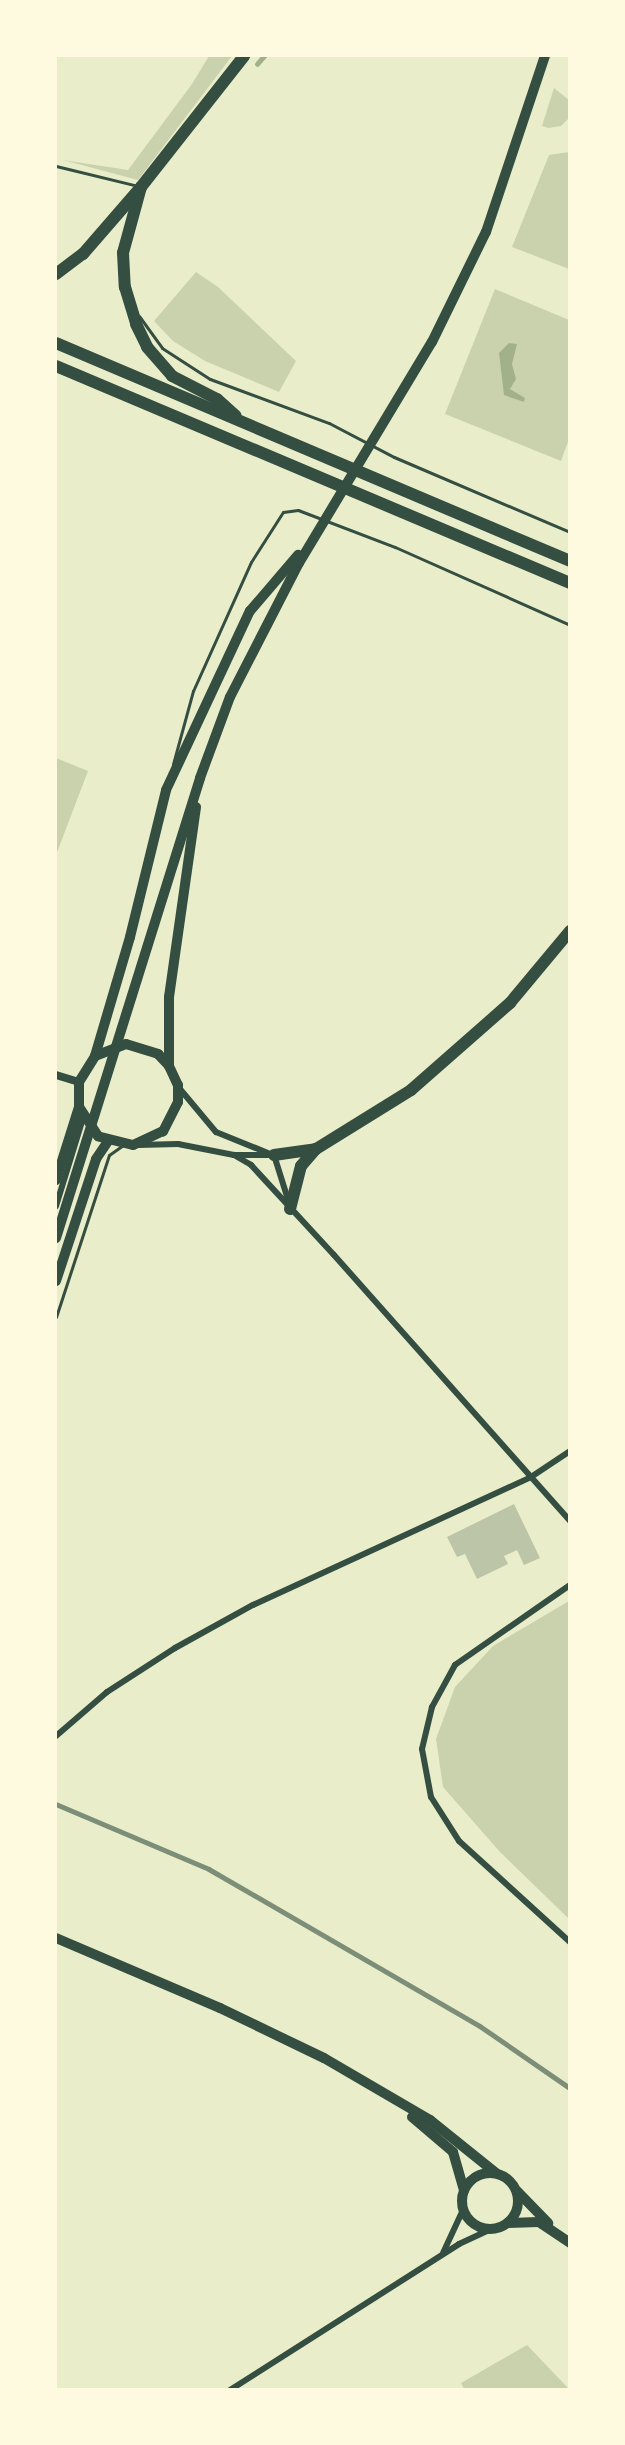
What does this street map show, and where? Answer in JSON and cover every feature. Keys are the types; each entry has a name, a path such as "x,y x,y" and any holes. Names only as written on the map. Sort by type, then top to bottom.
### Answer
{"highway":[{"path":"56,274 83,254 141,187 244,56"},
{"path":"141,187 124,240 123,268 128,299 141,336 160,364 180,382 217,399 244,423"},
{"path":"56,344 570,561"},
{"path":"56,366 570,583"},
{"path":"290,1209 298,1173 316,1149 411,1090 462,1049 510,1003 570,931"},
{"path":"274,1155 316,1149"}],"main road":[{"path":"56,1238 200,778 244,666 318,533 432,342 486,232 545,56"},
{"path":"56,1180 79,1107 79,1082 95,1056 130,937 166,790 250,611 318,533"},
{"path":"79,1107 83,1118 108,1141 128,1145 149,1141 173,1118 178,1085 170,1065 169,997 180,936 200,778"},
{"path":"95,1056 118,1046 143,1046 170,1065"},
{"path":"56,1281 96,1159 108,1141"},
{"path":"56,1938 289,2040 430,2120 496,2174 508,2179 552,2228 570,2243"},
{"path":"392,2099 446,2144 458,2163 464,2190 463,2210 474,2224 491,2229 508,2223 532,2222 552,2228"},
{"path":"464,2190 481,2174 496,2174"},
{"path":"508,2223 518,2204 516,2190"}],"street":[{"path":"56,1075 79,1082"},
{"path":"178,1085 216,1132 239,1144 274,1155"},
{"path":"56,1206 83,1118"},
{"path":"128,1145 178,1144 234,1155 274,1155"},
{"path":"234,1155 251,1165 570,1521"},
{"path":"274,1155 290,1209"},
{"path":"56,1736 107,1692 175,1647 253,1605 531,1477 570,1450"},
{"path":"570,1585 455,1665 432,1707 422,1749 431,1797 459,1841 570,1942"},
{"path":"442,2256 463,2210"},
{"path":"230,2390 442,2256 491,2229"}],"lane":[{"path":"56,166 141,187"},
{"path":"128,299 153,338 173,357 210,379 329,423 394,457 570,532"},
{"path":"166,790 193,691 251,562 279,516 298,510 358,533 570,625"},
{"path":"56,1317 110,1155 128,1145"}],"shaded area":[{"path":"209,56 232,56 138,180 63,160 128,170 192,84"},
{"path":"554,88 569,100 569,118 561,126 549,128 542,126"},
{"path":"570,152 569,269 512,247 549,155"},
{"path":"196,272 218,287 296,361 279,392 205,361 173,341 154,321"},
{"path":"495,289 569,320 569,439 561,461 445,414"},
{"path":"509,343 517,344 512,364 516,379 510,389 525,398 524,402 504,395 499,353"},
{"path":"56,758 88,771 56,855"},
{"path":"569,1601 569,1919 500,1852 443,1787 436,1739 455,1687 493,1646"},
{"path":"527,2345 569,2389 464,2389 461,2383"}],"building":[{"path":"514,1504 540,1558 524,1565 517,1550 504,1556 508,1564 477,1579 465,1554 457,1557 447,1537"}],"waterway":[{"path":"257,64 264,56"}],"railway":[{"path":"56,1804 209,1869 480,2026 570,2088"}]}
